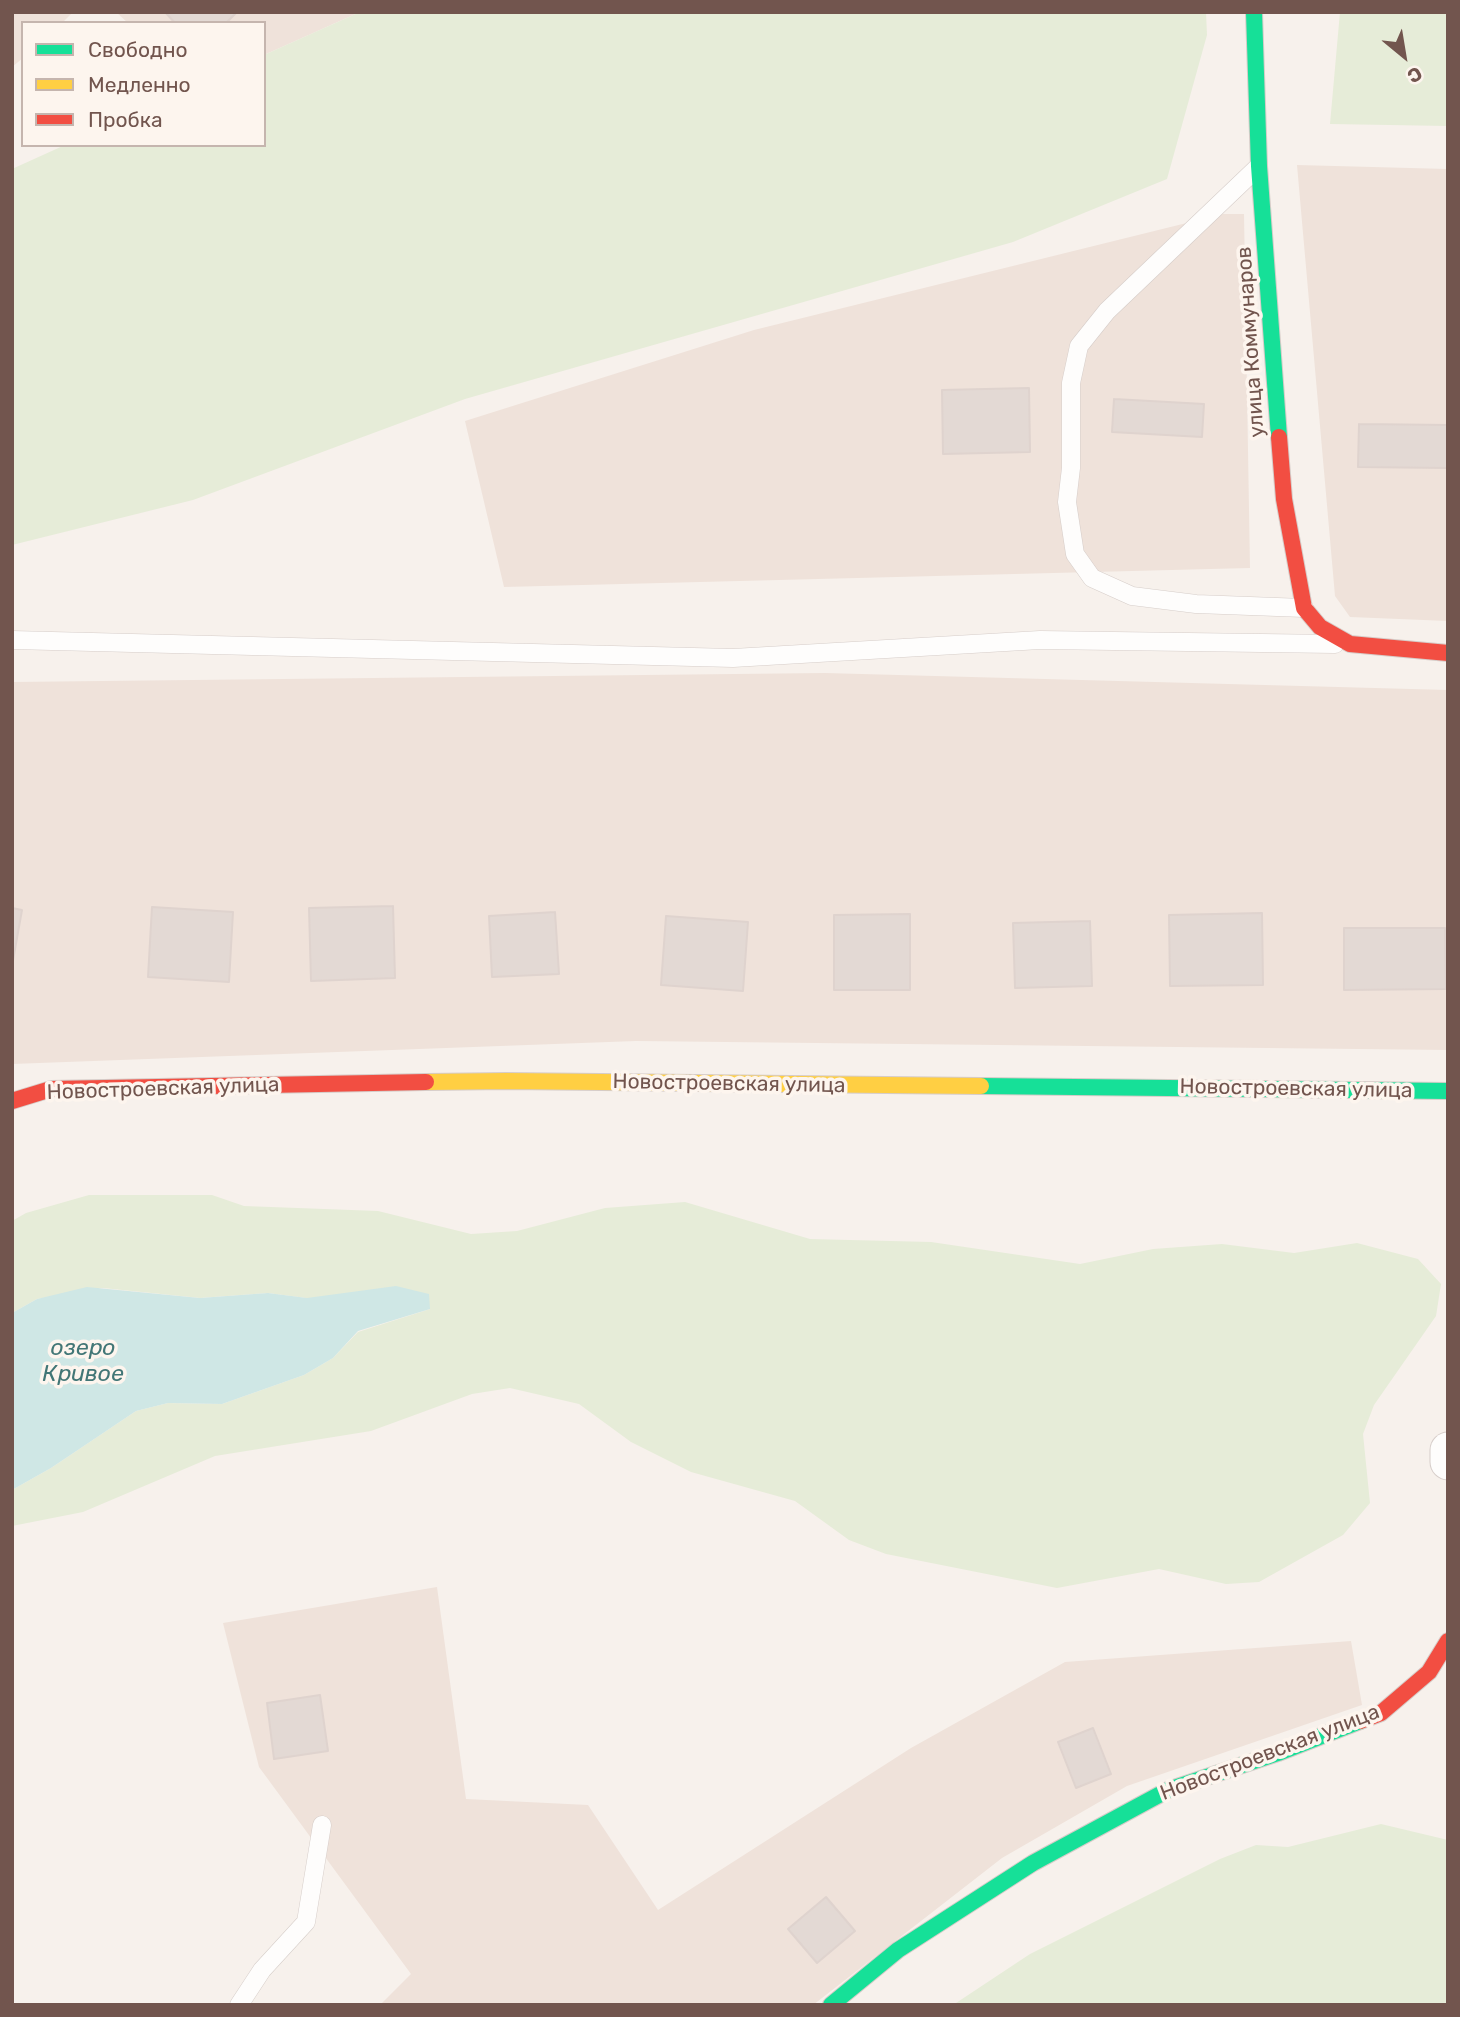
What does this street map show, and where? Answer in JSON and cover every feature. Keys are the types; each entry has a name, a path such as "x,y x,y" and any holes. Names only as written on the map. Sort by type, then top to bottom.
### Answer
{"street":[{"name":"улица Коммунаров","path":"1254,12 1259,166 1284,499 1304,608"},
{"path":"1304,608 1320,627 1350,644 1448,653"},
{"name":"Новостроевская улица","path":"12,1101 51,1089 506,1081 1448,1091"},
{"path":"1448,1450 1448,1462"},
{"name":"Новостроевская улица","path":"831,2005 898,1950 1033,1863 1168,1790 1279,1753 1381,1713 1429,1672 1448,1641"}],"lane":[{"path":"1259,166 1107,311 1079,346 1071,383 1067,502 1075,554 1092,578 1132,596 1196,604 1304,608"},
{"path":"12,640 733,658 1040,640 1350,644"},
{"path":"239,2005 262,1970 306,1922 323,1825"}],"shaded area":[{"path":"12,12 73,12 64,21 21,21 21,60 12,67"},
{"path":"116,12 360,12 266,54 266,21 126,21"},
{"path":"1297,165 1448,169 1448,621 1350,617 1335,596"},
{"path":"1223,214 1244,214 1250,568 504,587 465,421 754,330"},
{"path":"825,673 1448,690 1448,1050 636,1041 12,1064 12,682"},
{"path":"437,1587 466,1799 588,1805 658,1910 911,1748 1065,1662 1351,1641 1362,1705 1127,1786 1002,1858 813,2005 380,2005 411,1974 259,1767 223,1623"}],"green space":[{"path":"360,12 1206,12 1207,35 1167,179 1013,242 465,399 193,500 12,545 12,169 61,147 266,147 266,54"},
{"path":"1340,12 1448,12 1448,126 1330,124"},
{"path":"89,1195 212,1195 244,1206 378,1211 471,1234 517,1231 605,1208 685,1202 810,1239 931,1242 1080,1264 1153,1249 1222,1244 1294,1253 1357,1243 1418,1259 1441,1284 1436,1316 1374,1405 1363,1434 1370,1503 1343,1535 1259,1582 1226,1584 1159,1569 1057,1588 886,1554 849,1540 795,1501 691,1472 631,1442 579,1404 510,1388 472,1394 371,1431 215,1456 83,1512 12,1526 12,1490 51,1468 136,1411 168,1403 222,1404 304,1375 333,1358 358,1332 430,1309 268,1293 200,1298 103,1288 37,1299 12,1313 12,1221 26,1213"},
{"path":"1381,1824 1448,1840 1448,2005 953,2005 1030,1954 1220,1859 1256,1845 1288,1847"}],"water":[{"name":"озеро Кривое","path":"396,1286 429,1294 430,1309 358,1331 333,1358 304,1375 222,1404 168,1403 136,1411 51,1468 12,1490 12,1313 37,1299 87,1287 200,1298 268,1293 307,1298"}],"building":[{"path":"165,12 237,12 228,21 173,21"},
{"path":"1029,388 1030,452 943,454 942,390"},
{"path":"1114,399 1204,404 1202,437 1112,432"},
{"path":"1359,424 1448,425 1448,468 1358,467"},
{"path":"393,906 395,978 311,981 309,908"},
{"path":"152,907 233,912 229,982 148,977"},
{"path":"12,908 22,910 12,966"},
{"path":"555,912 559,974 492,977 489,916"},
{"path":"1262,913 1263,985 1170,986 1169,915"},
{"path":"910,914 910,990 834,990 834,915"},
{"path":"666,916 748,922 743,991 661,985"},
{"path":"1090,921 1092,986 1015,988 1013,923"},
{"path":"1344,928 1445,928 1446,989 1344,990"},
{"path":"320,1695 328,1751 274,1759 267,1703"},
{"path":"1093,1728 1111,1774 1076,1788 1058,1742"},
{"path":"826,1897 855,1931 817,1963 788,1929"}],"traffic: fast":[{"path":"1254,12 1259,166 1279,437"},
{"path":"981,1086 1448,1091"},
{"path":"831,2005 898,1950 1033,1863 1168,1790 1278,1753 1360,1721"}],"traffic: slow":[{"path":"426,1082 981,1086"}],"traffic: jam":[{"path":"1279,437 1284,499 1304,608 1320,627 1350,644 1448,653"},
{"path":"12,1101 51,1089 426,1082"},
{"path":"1360,1721 1381,1713 1429,1672 1448,1641"}]}
